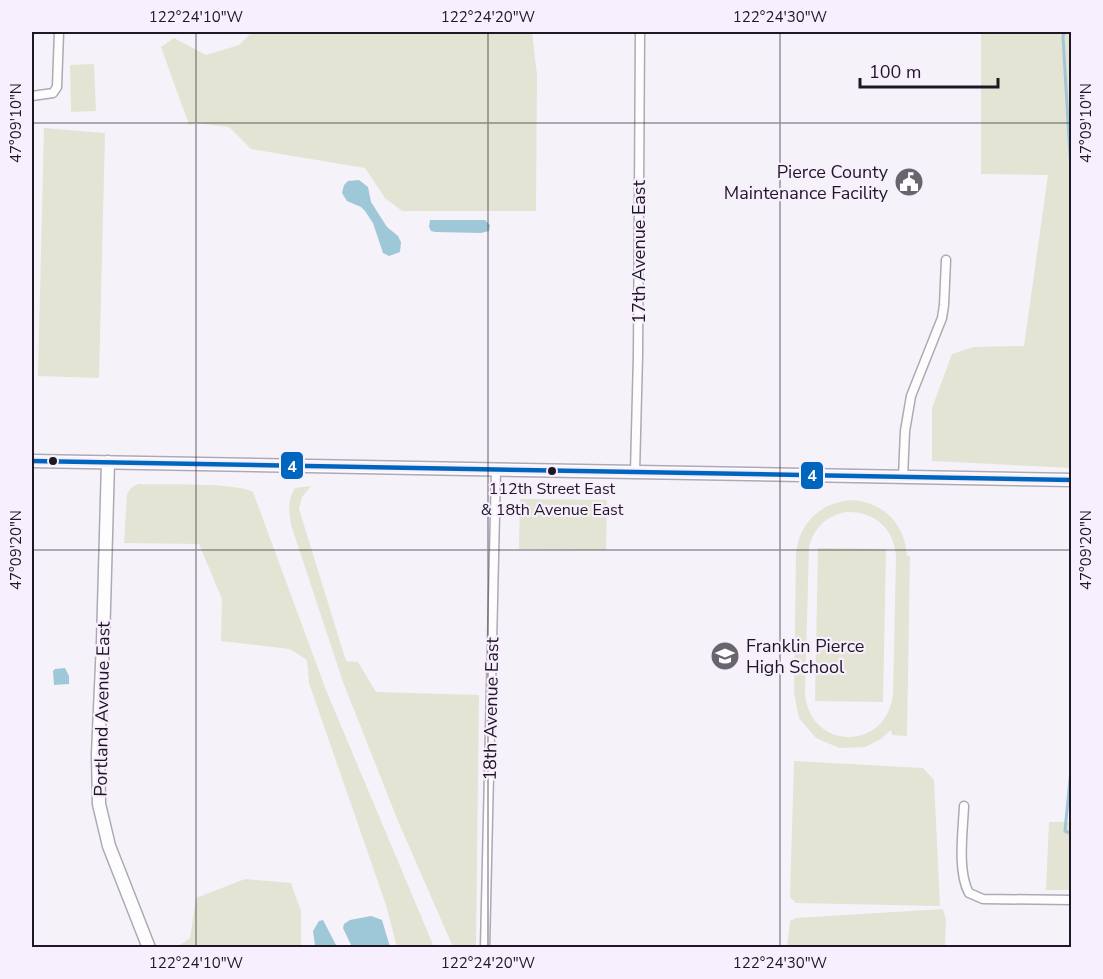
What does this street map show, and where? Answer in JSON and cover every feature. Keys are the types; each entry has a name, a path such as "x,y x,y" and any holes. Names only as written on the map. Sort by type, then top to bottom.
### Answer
{"main road":[{"path":"32,461 1071,480"},
{"name":"Portland Avenue East","path":"108,462 98,754 99,804 109,846 149,948"}],"street":[{"path":"32,96 48,95 55,91 58,81 59,32"},
{"name":"17th Avenue East","path":"634,472 638,355 640,32"},
{"path":"903,477 905,431 911,396 942,318 945,305 946,260"},
{"name":"18th Avenue East","path":"486,948 496,470"},
{"path":"964,806 964,881 969,893 983,899 1071,900"}],"green space":[{"path":"252,32 532,32 537,75 536,211 402,211 385,198 365,168 251,149 229,127 196,123 189,125 161,47 174,38 206,55 239,45"},
{"path":"981,32 1071,32 1071,468 932,461 932,408 952,354 973,347 1024,346 1048,175 981,174"},
{"path":"94,64 96,111 71,112 70,65"},
{"path":"44,128 105,133 99,378 38,376"},
{"path":"138,484 215,485 253,492 326,690 434,947 397,947 386,905 309,683 307,660 290,649 221,641 222,599 199,544 124,543 127,494"},
{"path":"311,486 302,497 299,509 346,661 358,662 376,692 479,695 476,947 453,947 398,821 343,682 291,525 289,506 292,493 295,488"},
{"path":"520,499 607,500 606,550 519,549"},
{"path":"853,500 864,502 891,517 902,534 907,556 910,556 907,736 892,735 891,730 881,739 865,747 839,748 816,738 799,718 794,693 798,543 807,523 814,516 831,505","holes":["856,512 881,523 891,537 894,546 896,556 893,694 888,713 877,726 864,734 848,737 833,734 820,726 810,712 805,693 809,547 814,534 832,516"]},
{"path":"818,548 886,549 883,702 815,701"},
{"path":"794,761 923,768 934,780 940,906 796,903 790,897"},
{"path":"1049,822 1071,822 1071,890 1046,890"},
{"path":"245,879 291,883 301,911 301,947 177,947 190,938 196,898"},
{"path":"943,909 946,920 945,947 787,947 790,921 796,918"}],"water":[{"path":"359,180 368,187 371,202 387,227 398,236 401,242 400,252 389,256 383,253 373,223 365,211 347,201 342,193 348,181"},
{"path":"430,220 485,220 490,225 489,231 481,233 435,232 429,227"},
{"path":"65,668 69,676 69,684 54,685 53,671"},
{"path":"371,916 382,920 390,947 352,947 343,928 344,924 350,920"},
{"path":"323,920 337,947 315,946 313,931 319,921"}],"waterway":[{"path":"1064,32 1072,188"},
{"path":"1072,759 1065,831 1072,834"}],"transit line":[{"name":"4","path":"32,461 1072,480"}],"place":[{"name":"Pierce County Maintenance Facility","path":"909,182"},
{"name":"112th Street East & 18th Avenue East","path":"552,471"},
{"name":"Franklin Pierce High School","path":"725,656"}]}
